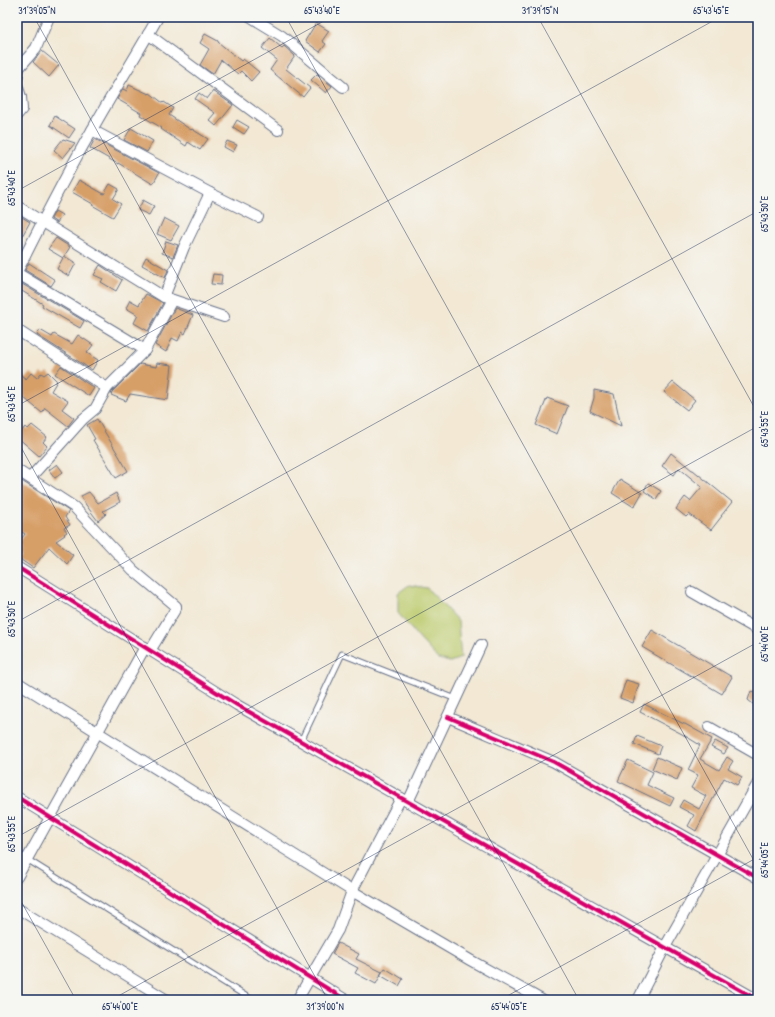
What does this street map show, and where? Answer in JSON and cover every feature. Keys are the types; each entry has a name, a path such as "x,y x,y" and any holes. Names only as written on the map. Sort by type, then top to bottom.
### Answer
{"street":[{"path":"17,79 19,68 36,48 49,17"},
{"path":"145,350 17,272 42,222 92,130 158,17"},
{"path":"251,17 282,36 343,88"},
{"path":"148,34 278,130"},
{"path":"17,85 21,97 22,109 17,115"},
{"path":"92,130 258,217"},
{"path":"30,478 83,419 95,409 107,388 145,350 168,299 184,247 210,193"},
{"path":"17,206 168,299 224,317"},
{"path":"17,330 107,388"},
{"path":"17,470 74,507 133,570 176,606 98,732 17,877"},
{"path":"17,567 237,705 758,1000"},
{"path":"692,592 758,630"},
{"path":"297,1000 338,930 352,891 405,800 448,717 481,645"},
{"path":"17,682 352,891 542,1000"},
{"path":"448,717 554,762 758,878"},
{"path":"709,727 758,755"},
{"path":"638,1000 665,947 758,782"},
{"path":"17,797 346,1000"},
{"path":"17,908 167,1000"}],"lane":[{"path":"301,741 342,654 456,699"},
{"path":"17,853 252,1000"}],"green space":[{"path":"409,585 427,588 458,621 461,658 450,662 438,659 398,613 398,593"}],"building":[{"path":"316,23 329,31 322,41 326,44 320,52 305,41"},
{"path":"205,34 218,41 241,61 243,59 259,72 251,81 241,71 238,74 221,60 213,74 200,65 209,49 200,43"},
{"path":"270,38 282,48 284,46 295,56 286,69 310,88 303,97 270,70 277,60 262,48"},
{"path":"42,51 59,65 49,77 33,62"},
{"path":"317,74 332,86 326,93 311,80"},
{"path":"129,85 149,94 150,93 163,103 164,102 173,108 169,115 191,130 192,129 208,139 200,150 188,142 186,146 161,129 162,128 140,115 141,113 117,99 123,89 127,91"},
{"path":"213,91 233,105 216,126 209,120 215,113 195,99 199,93 207,99"},
{"path":"55,116 75,129 69,138 50,125"},
{"path":"237,120 249,127 244,134 233,127"},
{"path":"131,128 153,141 147,152 124,140"},
{"path":"63,139 75,143 63,158 54,150"},
{"path":"95,139 159,173 153,184 90,148"},
{"path":"227,141 237,145 233,152 224,147"},
{"path":"79,180 104,194 110,184 119,189 113,199 121,204 113,217 72,192"},
{"path":"143,200 154,206 149,215 138,210"},
{"path":"55,211 62,215 57,223 51,219"},
{"path":"17,214 30,222 17,245"},
{"path":"164,218 179,226 171,240 157,234"},
{"path":"56,238 70,247 63,258 48,249"},
{"path":"166,241 178,245 173,257 162,253"},
{"path":"64,256 76,263 69,276 57,269"},
{"path":"146,257 168,270 165,278 142,265"},
{"path":"29,263 55,280 51,286 25,270"},
{"path":"100,265 122,280 116,291 101,282 103,279 94,275"},
{"path":"213,274 222,275 221,285 211,284"},
{"path":"17,281 84,321 80,328 42,306 43,304 17,288"},
{"path":"146,294 163,303 148,331 134,323 138,315 126,308 130,300 139,305"},
{"path":"175,308 193,315 185,334 182,332 178,341 172,338 166,352 155,345"},
{"path":"40,330 52,337 54,334 72,344 78,335 93,345 87,353 98,360 92,370 37,335"},
{"path":"157,363 172,365 168,400 130,394 126,401 111,395 112,392 140,364 156,367"},
{"path":"61,366 94,388 89,396 55,374"},
{"path":"17,372 26,379 31,373 37,378 41,373 44,375 48,372 57,381 51,391 68,401 62,409 74,418 68,426 45,408 42,413 17,392"},
{"path":"673,382 695,400 687,410 664,392"},
{"path":"594,390 614,394 621,426 590,411 594,398"},
{"path":"547,398 568,406 557,434 536,425"},
{"path":"97,419 128,471 116,478 93,440 95,439 87,425"},
{"path":"32,425 47,437 43,442 47,446 39,456 17,437 25,427 28,429"},
{"path":"671,453 732,502 711,530 689,514 686,517 676,509 685,497 690,501 702,487 679,468 674,475 662,466"},
{"path":"57,464 63,472 55,478 49,470"},
{"path":"17,478 69,511 65,517 70,525 64,528 67,532 56,541 73,555 67,564 49,547 33,568 18,558 21,554 17,551 20,546 18,543 25,534 17,529"},
{"path":"620,479 642,493 634,507 612,493"},
{"path":"648,483 661,491 656,499 644,491"},
{"path":"89,492 98,503 116,493 120,502 103,511 106,514 98,521 81,496"},
{"path":"652,630 732,677 722,694 642,647"},
{"path":"626,680 639,684 633,703 620,698"},
{"path":"751,691 758,693 758,708 748,700"},
{"path":"644,704 712,739 700,759 719,770 727,757 733,761 728,769 742,777 737,785 724,778 696,831 688,826 694,815 679,807 683,800 699,809 706,796 691,788 698,775 688,770 700,745 640,712"},
{"path":"637,736 661,746 658,754 634,744"},
{"path":"715,741 728,748 724,754 711,747"},
{"path":"657,757 682,768 677,780 652,769"},
{"path":"628,760 653,772 647,785 674,798 670,806 618,781"},
{"path":"338,943 359,954 356,959 382,972 376,984 355,973 358,968 332,954"},
{"path":"385,968 403,979 399,986 380,975"}],"cycle path":[{"path":"17,567 237,705 758,1000"},
{"path":"448,717 554,762 758,878"},
{"path":"17,797 346,1000"}]}
